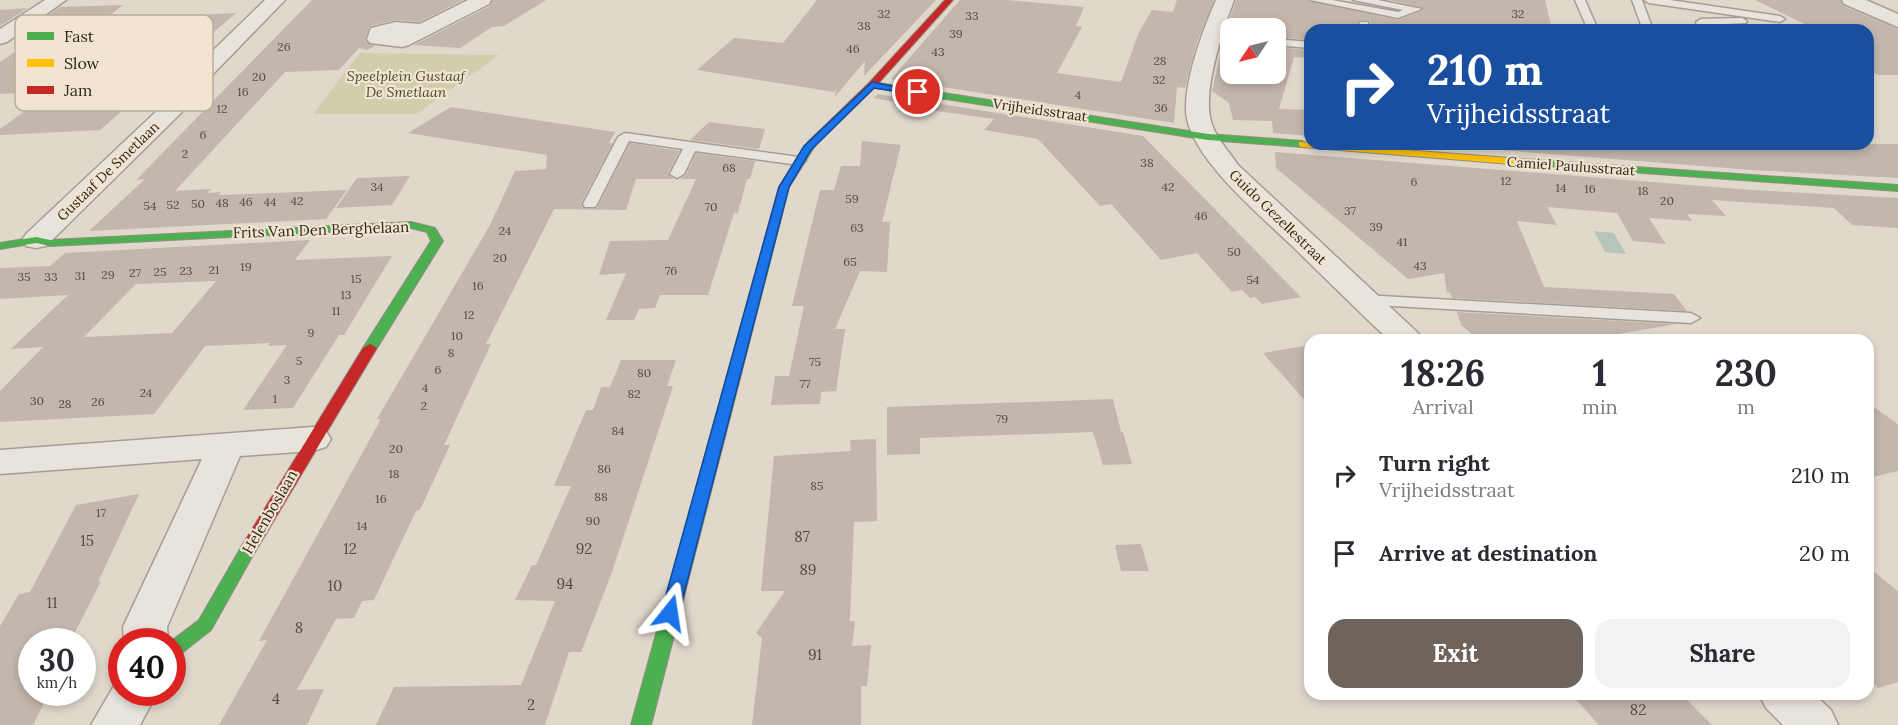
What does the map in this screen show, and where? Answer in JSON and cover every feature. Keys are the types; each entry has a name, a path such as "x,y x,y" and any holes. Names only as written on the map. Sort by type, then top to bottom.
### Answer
{"street":[{"path":"34,15 57,0"},
{"name":"Gustaaf De Smetlaan","path":"213,62 276,0"},
{"path":"423,30 454,17 482,0"},
{"path":"640,725 784,187 807,148 872,85 949,0"},
{"name":"Guido Gezellestraat","path":"1223,18 1225,0"},
{"path":"1851,0 1898,21"},
{"path":"0,38 15,28"},
{"name":"Guido Gezellestraat","path":"1220,38 1204,67 1198,116 1208,136 1229,170 1400,334"},
{"name":"Vrijheidsstraat","path":"872,85 1208,136"},
{"name":"Gustaaf De Smetlaan","path":"36,240 170,111"},
{"name":"Camiel Paulusstraat","path":"1208,136 1304,144"},
{"name":"Camiel Paulusstraat","path":"1381,150 1752,180 1898,188"},
{"name":"Frits Van Den Berghelaan","path":"0,246 36,240 50,243 411,225 431,230 437,242 313,439"},
{"path":"0,462 313,439"},
{"name":"Helenboslaan","path":"186,640 205,625 313,439"},
{"path":"145,628 226,447"},
{"path":"1788,700 1814,725"},
{"path":"116,725 127,706"}],"lane":[{"path":"1315,0 1398,15 1417,9 1358,0"},
{"path":"1329,3 1341,0"},
{"path":"1580,0 1590,24"},
{"path":"1637,0 1646,24"},
{"path":"1649,0 1780,19 1701,22 1702,24"},
{"path":"1286,43 1304,44"},
{"path":"590,204 625,136 799,161"},
{"path":"677,174 691,146"},
{"path":"1363,300 1691,318"}],"green space":[{"name":"Speelplein Gustaaf De Smetlaan","path":"360,53 499,55 416,114 313,114"}],"shaded area":[{"path":"1594,231 1614,233 1626,254 1605,252"}],"building":[{"path":"312,0 463,0 420,22 396,20 370,26 365,40 375,46 367,50 359,48 339,70 285,72 175,191 211,189 207,193 221,192 219,195 347,190 326,219 89,231 145,179 136,180 203,111 213,111 213,101"},
{"path":"493,0 546,0 504,26 492,27 460,48 414,45 490,6"},
{"path":"817,0 936,0 864,76 865,61 835,97 836,89 834,92 697,70 734,38 783,43"},
{"path":"960,0 1007,0 1084,7 1076,26 1082,27 1057,73 1121,82 1139,32 1152,10 1173,12 1177,0 1214,0 1197,42 1185,88 1177,87 1174,123 891,79"},
{"path":"1236,0 1308,0 1398,20 1423,11 1424,8 1389,0 1545,0 1551,24 1370,24 1370,20 1360,20 1358,24 1304,24 1304,39 1286,38 1286,18 1230,18"},
{"path":"1755,0 1840,0 1843,6 1898,29 1898,75 1874,73 1874,24 1805,24"},
{"path":"123,5 110,15 49,15 60,7"},
{"path":"28,8 0,26 0,10"},
{"path":"236,13 213,33 213,15 198,15"},
{"path":"1286,48 1304,49 1304,58 1294,57 1279,109 1304,110 1304,136 1273,133 1272,121 1233,120 1229,103 1212,91 1220,55 1220,84 1286,84"},
{"path":"15,52 15,93 0,94 0,62"},
{"path":"878,94 1143,136 1301,297 1262,304 1255,297 1250,298 1242,290 1232,292 1197,253 1161,260 1111,204 1100,206 1038,139 984,130 994,119 894,105 895,102 874,98"},
{"path":"451,107 615,132 609,143 613,143 581,203 585,209 597,208 630,143 680,151 668,173 674,179 636,179 626,210 554,209 486,344 491,344 444,445 450,445 374,600 362,601 354,618 336,619 297,690 324,689 307,725 219,725 267,640 259,641 381,419 377,419 490,225 515,171 546,169 547,155 408,133"},
{"path":"25,111 122,111 100,130 0,135 0,129"},
{"path":"709,122 765,129 759,149 690,140"},
{"path":"862,141 901,145 882,222 890,222 887,272 860,271 835,329 845,329 836,391 821,392 820,404 771,405 775,376 789,376 804,306 792,306 820,190 834,190 841,166 860,166"},
{"path":"1874,144 1898,144 1898,178 1752,170 1500,150 1874,150"},
{"path":"1275,152 1752,190 1898,198 1898,228 1852,225 1834,208 1712,200 1726,216 1687,214 1692,221 1649,218 1666,244 1633,241 1617,213 1547,207 1557,225 1517,221 1544,287 1674,294 1687,311 1452,298 1450,292 1447,293 1444,273 1408,279 1276,168"},
{"path":"696,153 755,161 750,179 747,179 738,213 734,213 708,295 660,295 655,308 639,309 634,320 606,320 626,273 599,275 610,241 668,240 696,179 680,179 686,175"},
{"path":"410,176 392,205 336,208 357,178"},
{"path":"310,240 295,260 392,256 344,335 339,335 293,408 243,410 287,345 268,346 270,343 205,346 154,414 0,422 0,391 43,347 11,349 68,295 0,299 0,268 50,266 65,253","holes":["216,281 172,333 84,337 136,284"]},
{"path":"1457,312 1676,324 1619,334 1472,334 1461,325"},
{"path":"1304,346 1304,399 1263,353"},
{"path":"621,360 676,360 667,386 673,386 612,572 581,652 569,652 545,725 376,725 394,687 521,685 555,601 515,600 532,565 536,565 571,486 554,486 586,410 593,410 601,387 610,387"},
{"path":"1113,399 1132,464 1103,465 1093,432 920,438 920,454 887,455 887,407"},
{"path":"1874,407 1898,424 1898,471 1874,477"},
{"path":"876,439 877,521 854,522 850,621 855,621 852,646 871,645 867,686 861,686 861,725 752,725 762,638 756,633 785,591 761,591 774,456 851,451 850,440"},
{"path":"139,494 98,582 101,581 77,628 18,628 18,706 42,706 33,725 0,725 0,626 19,594 30,592 76,505"},
{"path":"1141,544 1149,571 1121,571 1115,545"},
{"path":"1874,572 1898,591 1898,682 1878,688 1874,684"},
{"path":"1576,700 1687,700 1712,725 1599,725"}],"traffic: fast":[{"path":"872,85 1208,137 1302,144"},
{"path":"641,725 784,187 811,144"},
{"path":"1549,164 1898,188"},
{"path":"0,246 36,240 50,243 411,225 431,230 437,241 370,348"},
{"path":"186,640 205,625 249,548"}],"traffic: slow":[{"path":"1376,150 1549,164"}],"traffic: jam":[{"path":"811,144 872,85 949,0"},
{"path":"249,548 370,348"}],"route":[{"path":"670,613 784,187 807,148 872,85 918,92"}]}
